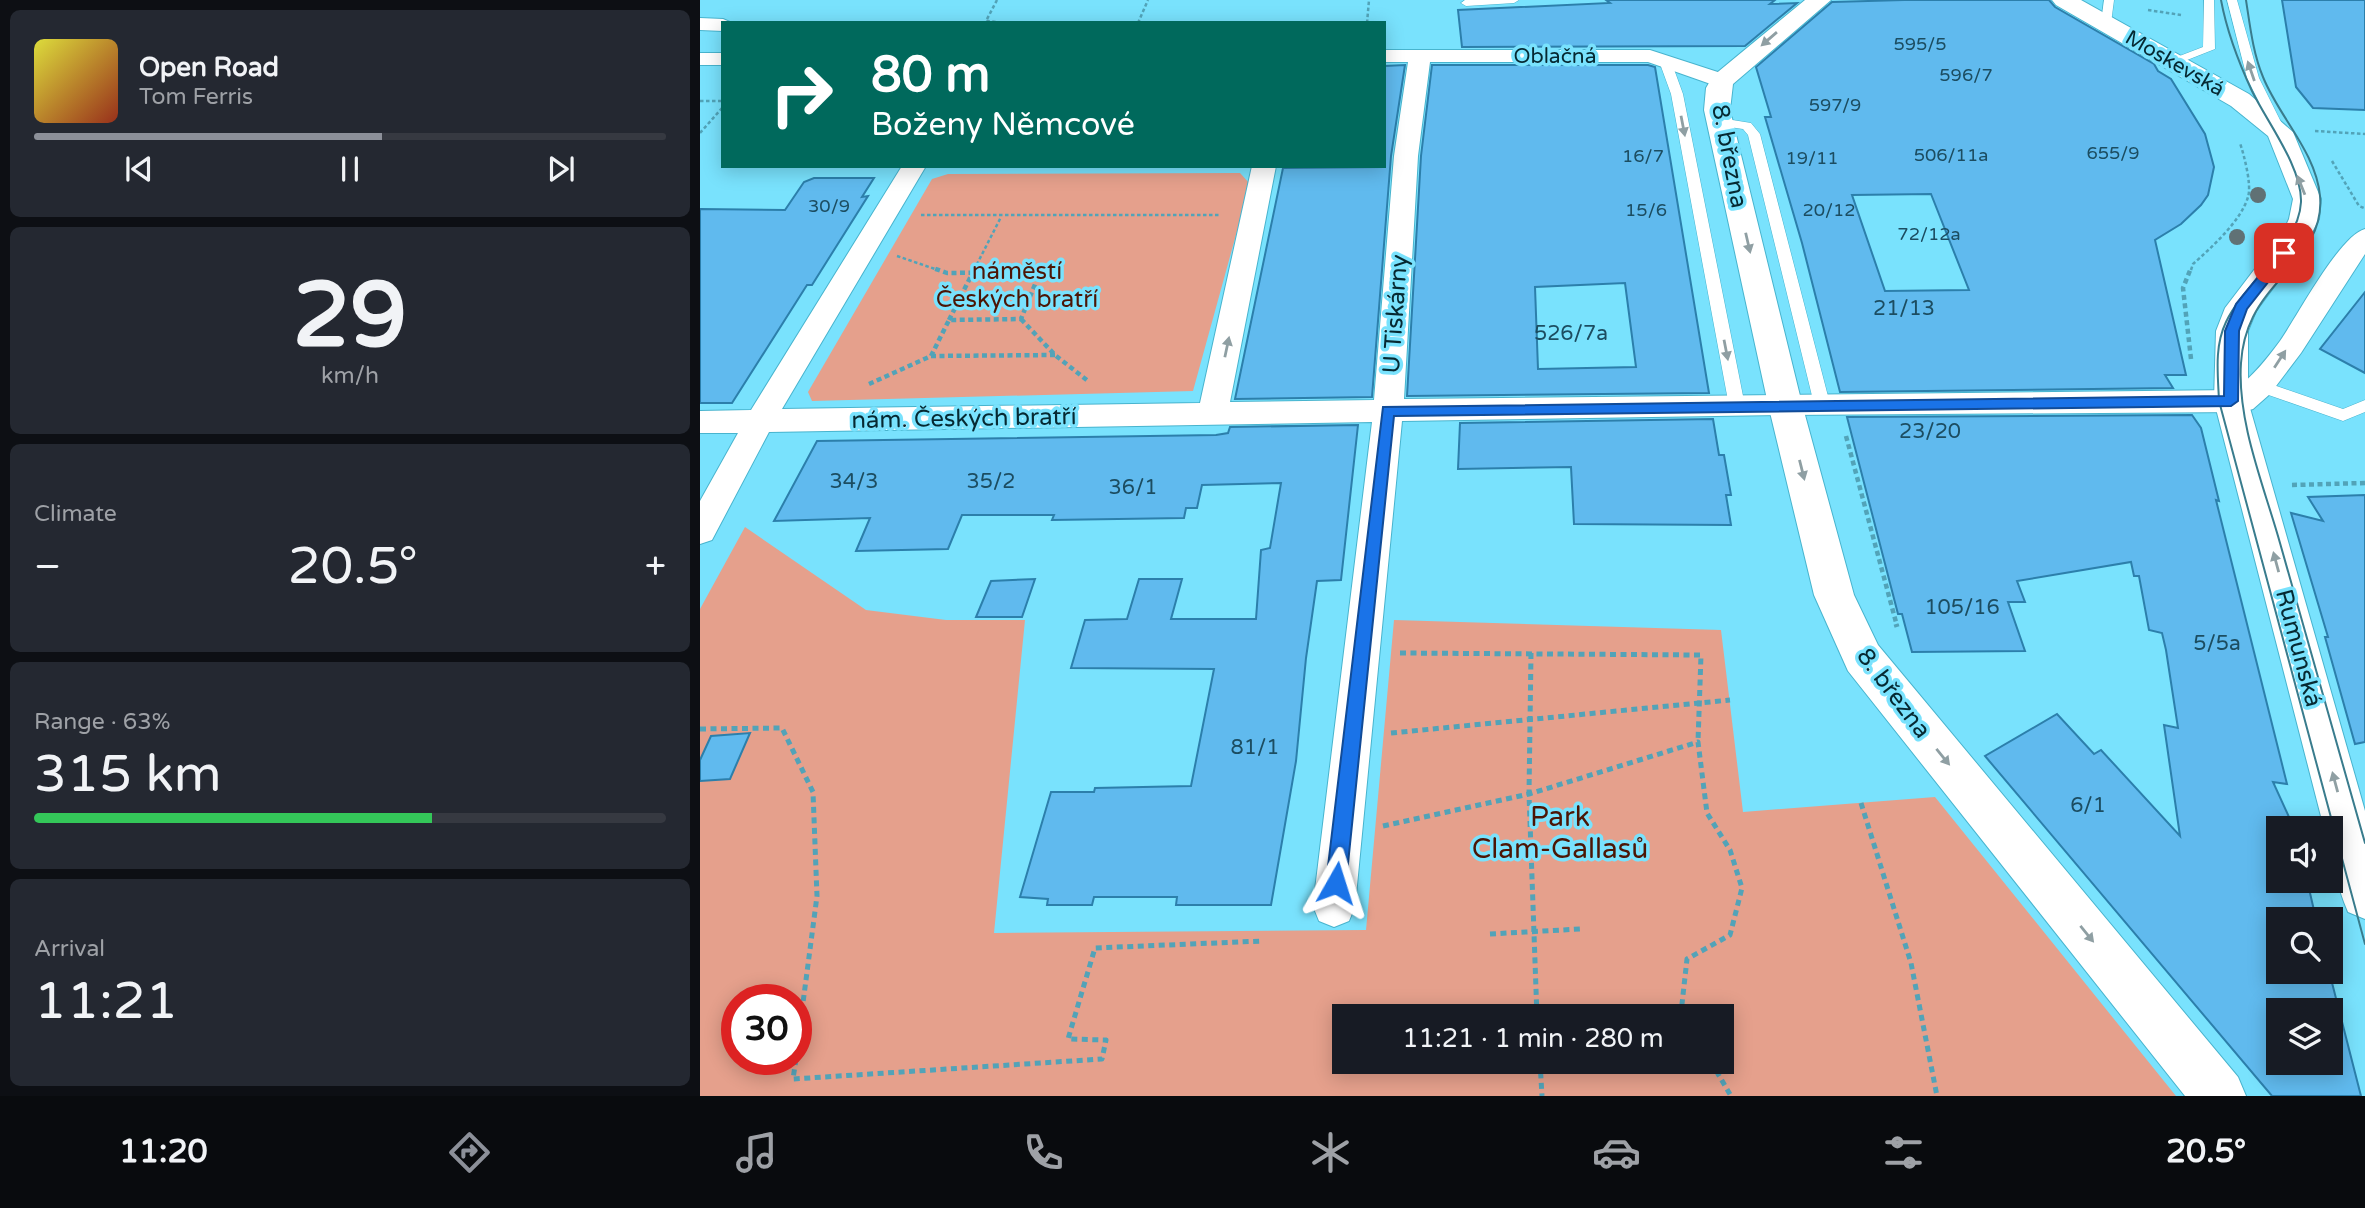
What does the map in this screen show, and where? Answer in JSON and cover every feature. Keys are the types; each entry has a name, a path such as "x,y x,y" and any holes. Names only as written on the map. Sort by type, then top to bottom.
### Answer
{"street":[{"path":"1722,81 1819,0"},
{"name":"Moskevská","path":"2064,0 2108,12 2173,62 2240,100 2280,132"},
{"path":"700,24 721,25"},
{"name":"Oblačná","path":"1386,56 1650,56 1722,81"},
{"name":"U Tiskárny","path":"1334,906 1388,410 1395,156 1420,56"},
{"path":"700,59 721,59"},
{"name":"8. března","path":"1722,81 1718,89 1717,110 1803,404 1834,595 1863,658 2219,1096"},
{"name":"Rumunská","path":"2280,132 2307,199 2304,219 2284,253 2241,307 2232,331 2365,895"},
{"path":"700,531 760,421 913,168"},
{"path":"1213,413 1264,168"},
{"path":"2247,394 2365,237"},
{"name":"nám. Českých bratří","path":"700,422 1737,406 2247,394"}],"lane":[{"path":"1466,2 1514,0"},
{"path":"2173,62 2209,49 2209,0"},
{"path":"2231,0 2253,78 2280,132"},
{"path":"1665,61 1677,94 1737,406"},
{"path":"2247,394 2343,415 2365,406"}],"path":[{"path":"1139,21 1148,0"},
{"path":"1367,21 1369,0"},
{"path":"986,21 997,1"},
{"path":"2139,8 2180,15"},
{"path":"700,101 721,101"},
{"path":"700,133 721,109"},
{"path":"2315,131 2365,134"},
{"path":"2192,368 2183,288 2193,264 2223,238 2249,196 2245,158 2236,133"},
{"path":"2326,150 2359,206"},
{"path":"885,215 1220,215"},
{"path":"931,356 1001,217"},
{"path":"862,253 888,253 947,274 1040,272 1021,319"},
{"path":"949,320 1021,319 1055,355 1104,394 1098,415"},
{"path":"824,420 834,400 931,356 1055,355"},
{"path":"2290,485 2365,483"},
{"path":"1361,653 1701,655 1698,742 1707,813 1730,850 1742,888 1730,935 1687,959 1682,1004"},
{"path":"1531,653 1529,794 1536,1004"},
{"path":"1352,736 1730,700"},
{"path":"700,729 782,728 813,792 817,896 806,984"},
{"path":"1342,835 1529,794 1698,742"},
{"path":"1861,803 1911,963 1937,1096"},
{"path":"1490,934 1580,929"},
{"path":"794,1075 793,1079 1101,1059 1106,1040 1068,1039 1095,948 1264,941"},
{"path":"1541,1074 1542,1096"},
{"path":"1718,1074 1731,1096"}],"green space":[{"name":"náměstí Českých bratří","path":"1240,173 1250,184 1193,391 812,401 808,392 932,179 948,174"},
{"name":"Park Clam-Gallasů","path":"745,527 866,610 946,620 1025,620 994,933 1366,930 1394,620 1721,630 1743,812 1935,797 2176,1096 700,1096 700,609"}],"building":[{"path":"1606,0 1775,0 1770,4 1797,3 1745,46 1462,47 1458,10 1610,3"},
{"path":"2049,0 2055,7 2154,64 2158,71 2171,79 2205,134 2214,167 2208,195 2201,205 2181,224 2155,240 2186,375 2165,375 2173,388 1840,392 1802,243 1765,117 1771,117 1756,67 1832,2","holes":["1931,194 1969,290 1885,291 1852,195"]},
{"path":"2282,0 2365,0 2365,110 2313,108 2296,87"},
{"path":"1405,65 1391,156 1372,397 1235,399 1283,168 1386,168 1386,66"},
{"path":"1432,65 1655,67 1709,393 1407,396 1421,156","holes":["1625,283 1636,367 1538,369 1535,287"]},
{"path":"814,178 874,178 862,197 868,196 812,285 807,285 732,403 700,403 700,209 785,210 804,182"},
{"path":"2365,292 2365,373 2320,349"},
{"path":"2192,415 2201,428 2219,501 2216,500 2287,784 2273,782 2289,816 2266,816 2266,893 2310,893 2313,907 2266,907 2266,984 2332,984 2336,998 2266,998 2266,1075 2343,1075 2343,1026 2361,1096 2272,1096 1985,756 2057,714 2094,754 2101,750 2180,836 2164,725 2178,728 2166,650 2162,633 2149,630 2139,576 2134,576 2131,562 2017,581 2025,602 2008,602 2025,651 1912,652 1902,614 1898,614 1847,417"},
{"path":"1713,419 1719,455 1724,455 1731,495 1726,495 1731,525 1574,524 1571,467 1458,469 1460,423"},
{"path":"1358,425 1341,580 1317,581 1296,761 1271,905 1176,905 1177,897 1094,897 1092,905 1047,905 1048,899 1020,897 1051,792 1094,792 1095,788 1191,786 1214,669 1071,668 1085,620 1127,619 1139,579 1182,579 1171,619 1256,619 1261,550 1270,548 1281,483 1202,485 1197,508 1186,508 1184,518 1052,520 1054,515 962,515 948,549 856,551 870,518 774,521 817,441 1216,435 1228,433 1230,427"},
{"path":"2365,495 2365,742 2355,744 2325,637 2328,637 2291,513 2323,521 2308,497"},
{"path":"1035,579 1022,617 976,617 991,581"},
{"path":"750,733 730,779 700,781 700,760 711,736"}],"tram line":[{"path":"2221,0 2226,23 2252,91 2296,174 2301,202 2291,234 2226,322 2218,351 2219,401 2365,944"},
{"path":"2246,0 2254,49 2263,77 2312,164 2320,196 2315,231 2307,246 2262,302 2248,328 2241,363 2243,408 2253,454 2365,843"}],"route":[{"path":"1336,883 1388,410 2231,401 2232,331 2241,307 2284,253"}]}
